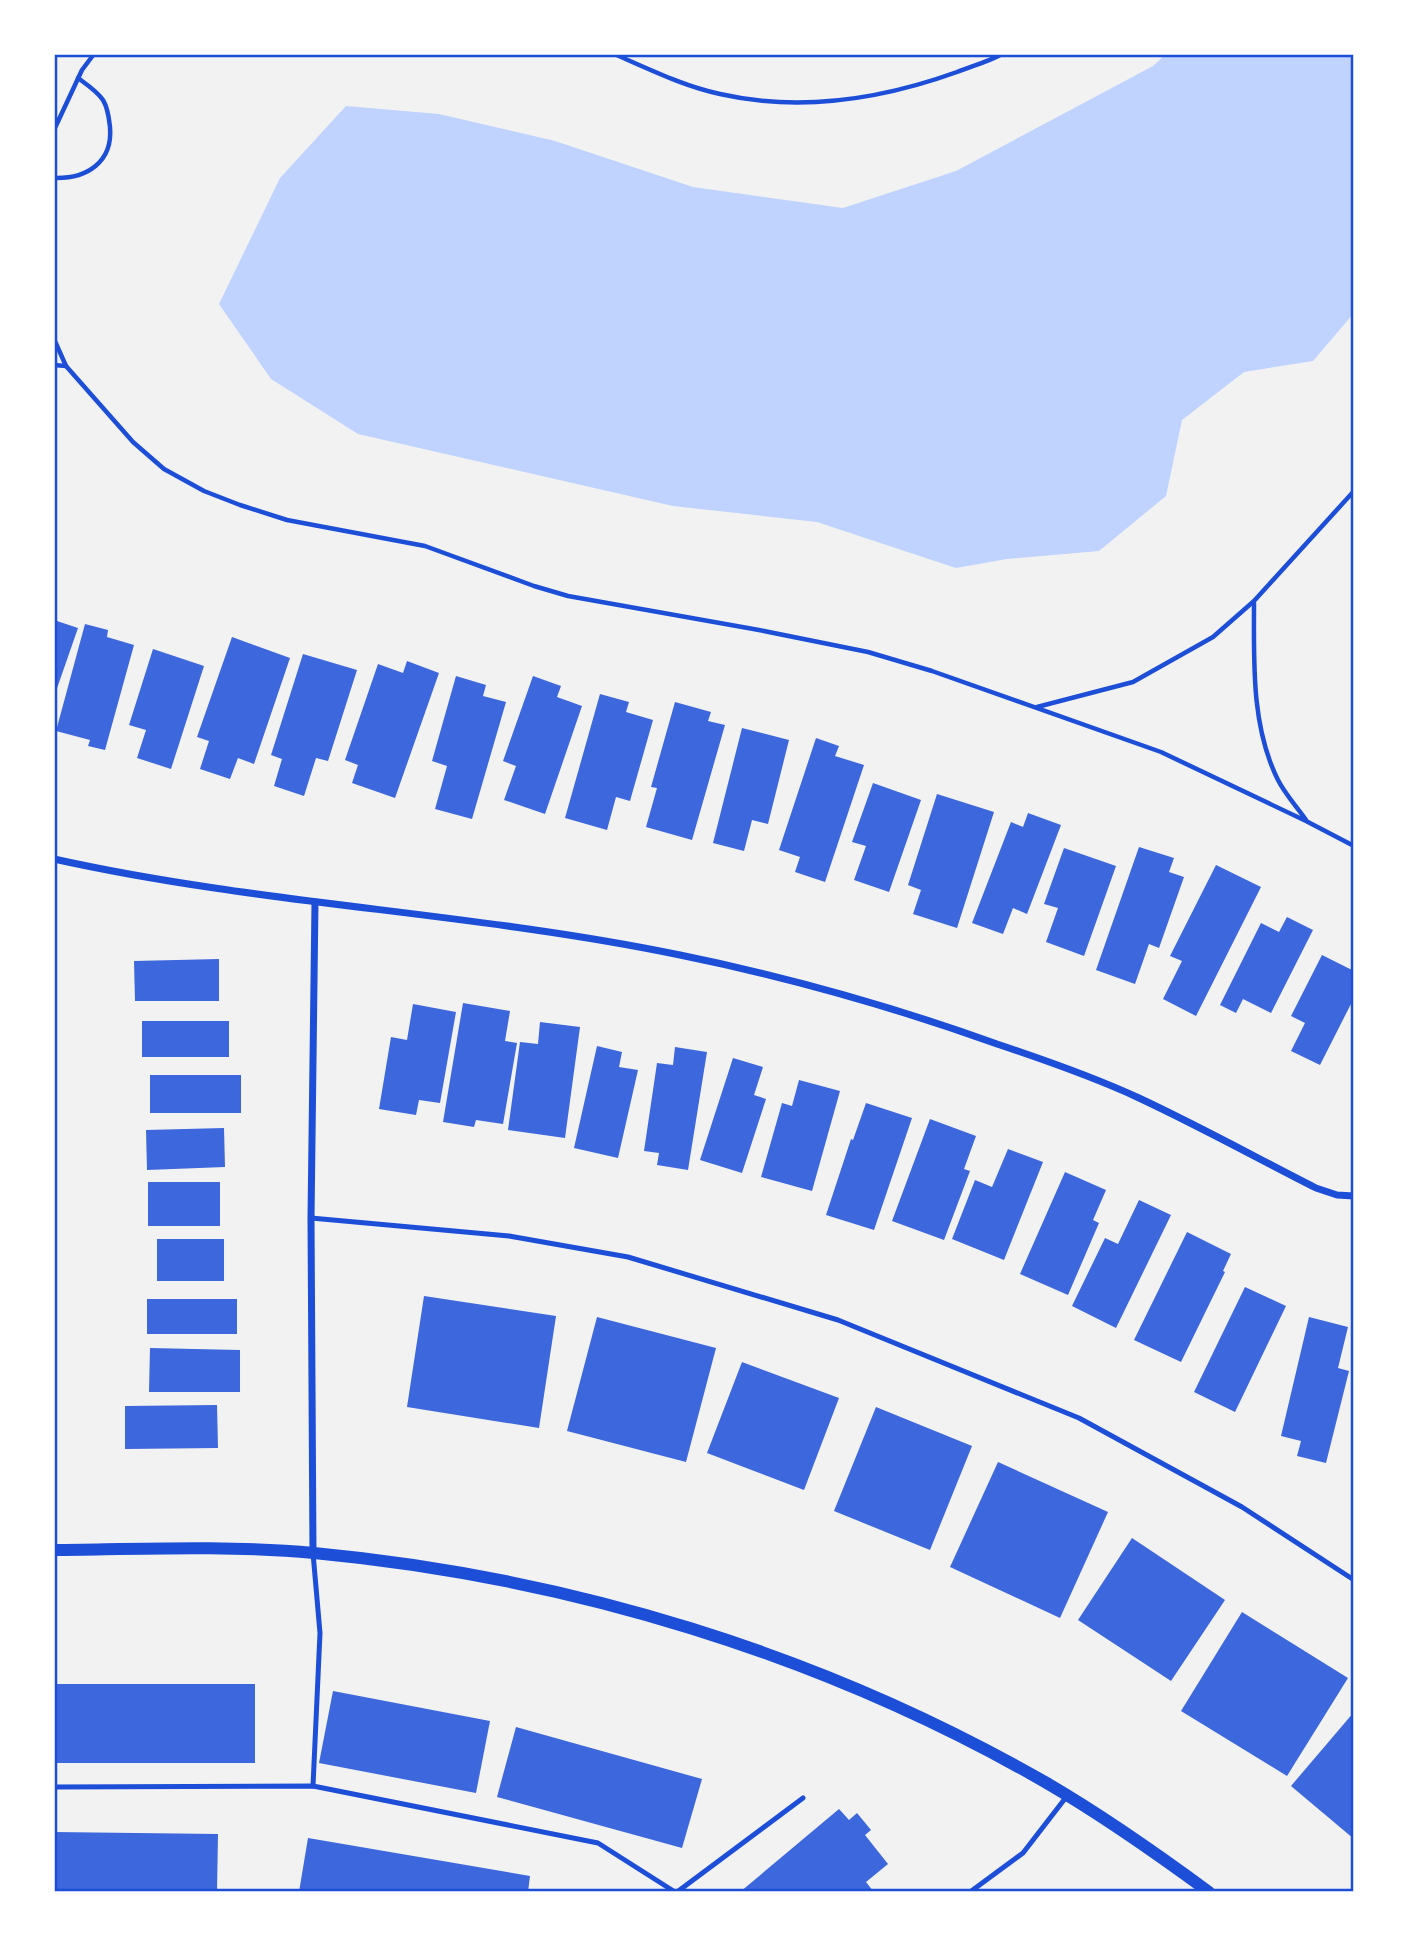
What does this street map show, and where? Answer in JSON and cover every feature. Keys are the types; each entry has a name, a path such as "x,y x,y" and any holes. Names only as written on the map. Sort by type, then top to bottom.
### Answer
{"street":[{"path":"54,859 175,884 565,934 788,980 906,1012 1028,1055 1136,1097 1316,1188 1337,1195 1354,1196"},
{"path":"313,1553 311,1217 315,902"},
{"path":"54,1550 218,1549 313,1553 462,1573 567,1594 687,1627 825,1676 951,1732 1067,1796 1209,1892"}],"lane":[{"path":"311,1217 509,1236 628,1256 838,1320 1079,1418 1242,1507 1354,1580"},
{"path":"313,1553 320,1633 313,1786"},
{"path":"54,1787 313,1786 598,1843 676,1892 803,1798"},
{"path":"970,1892 1023,1853 1067,1796"}],"path":[{"path":"54,130 78,78 94,54"},
{"path":"614,54 677,81 720,94 774,102 813,102 855,99 920,85 1002,54"},
{"path":"54,178 86,174 101,163 108,148 111,133 103,100 78,78"},
{"path":"54,339 66,366 132,442 164,469 204,491 287,520 425,546 568,596 868,652 932,671 1161,752 1354,846"},
{"path":"54,365 66,366"},
{"path":"1036,707 1133,682 1213,638 1254,601 1354,491"},
{"path":"1254,601 1254,656 1263,743 1279,782 1306,821"}],"water":[{"path":"1166,54 1354,54 1354,313 1313,361 1244,372 1182,420 1166,496 1099,551 1007,559 956,568 817,522 673,506 358,434 271,379 219,304 280,178 346,106 439,114 555,141 693,187 843,208 956,171 1153,66"}],"building":[{"path":"54,620 78,628 55,694 54,694"},
{"path":"85,624 108,630 107,637 134,645 105,750 88,746 90,740 56,731"},
{"path":"232,637 290,658 254,764 238,758 230,779 200,769 209,741 197,737"},
{"path":"153,649 204,666 171,769 137,758 146,730 129,725"},
{"path":"303,654 357,670 328,761 316,758 304,796 274,786 282,759 271,755"},
{"path":"407,661 439,673 395,798 352,783 358,765 345,760 378,664 403,673"},
{"path":"456,676 486,685 483,696 506,702 472,819 435,809 447,766 432,761"},
{"path":"533,676 561,686 557,697 582,706 545,814 504,800 516,766 503,761"},
{"path":"600,694 629,702 626,712 653,720 630,801 616,797 607,830 565,818"},
{"path":"675,702 711,712 708,721 725,725 692,840 646,827 657,788 651,787"},
{"path":"742,728 789,740 768,824 752,820 744,851 713,843"},
{"path":"816,738 839,746 835,756 864,765 825,882 795,872 800,857 779,850"},
{"path":"873,783 921,800 889,892 854,880 866,846 852,842"},
{"path":"937,794 994,812 957,928 913,914 921,890 908,885"},
{"path":"1028,813 1061,825 1027,914 1013,908 1003,934 972,923 1011,822 1023,827"},
{"path":"1139,847 1174,858 1169,872 1184,877 1159,948 1149,944 1135,984 1096,970"},
{"path":"1064,848 1116,866 1084,956 1046,942 1058,908 1044,904"},
{"path":"1216,865 1261,887 1196,1016 1163,999 1182,961 1170,956"},
{"path":"1287,917 1313,930 1271,1013 1243,999 1236,1013 1220,1005 1261,923 1279,932"},
{"path":"1322,955 1354,971 1354,998 1320,1065 1291,1051 1305,1023 1291,1016"},
{"path":"219,959 219,1001 135,1001 134,961"},
{"path":"463,1003 510,1011 505,1041 517,1043 503,1124 476,1120 474,1127 443,1122"},
{"path":"413,1004 456,1012 440,1103 419,1100 416,1115 379,1109 391,1037 407,1040"},
{"path":"142,1021 229,1021 229,1057 142,1057"},
{"path":"540,1022 580,1027 565,1138 508,1130 520,1042 538,1044"},
{"path":"597,1046 622,1052 619,1067 638,1070 618,1158 574,1148"},
{"path":"675,1047 707,1052 688,1170 657,1165 659,1153 644,1151 657,1063 673,1065"},
{"path":"733,1058 763,1067 754,1095 766,1099 742,1173 700,1160"},
{"path":"150,1075 241,1075 241,1113 150,1113"},
{"path":"799,1080 840,1091 812,1191 761,1177 782,1103 792,1106"},
{"path":"866,1103 912,1118 874,1230 826,1215"},
{"path":"930,1119 976,1136 964,1169 970,1171 944,1240 892,1221"},
{"path":"224,1128 225,1167 147,1170 146,1130"},
{"path":"1008,1149 1043,1162 1004,1260 952,1239 975,1180 992,1187"},
{"path":"1065,1172 1106,1190 1093,1220 1099,1223 1068,1295 1020,1274"},
{"path":"148,1182 220,1182 220,1226 148,1226"},
{"path":"1139,1200 1171,1215 1116,1328 1072,1306 1105,1238 1118,1244"},
{"path":"1187,1232 1231,1254 1223,1271 1225,1272 1181,1362 1134,1340"},
{"path":"157,1239 224,1239 224,1281 157,1281"},
{"path":"1245,1287 1286,1306 1235,1412 1194,1392"},
{"path":"424,1296 556,1316 539,1428 407,1407"},
{"path":"147,1299 237,1299 237,1334 147,1334"},
{"path":"597,1317 716,1348 686,1462 567,1431"},
{"path":"1309,1317 1348,1327 1338,1368 1349,1371 1326,1463 1297,1456 1301,1441 1281,1436"},
{"path":"150,1348 240,1350 240,1392 149,1392"},
{"path":"742,1362 839,1398 804,1490 707,1453"},
{"path":"217,1405 218,1448 125,1449 125,1406"},
{"path":"876,1407 972,1446 930,1550 834,1511"},
{"path":"998,1462 1108,1512 1060,1618 950,1567"},
{"path":"1132,1538 1225,1600 1171,1681 1078,1620"},
{"path":"1242,1612 1348,1678 1287,1776 1181,1711"},
{"path":"54,1684 255,1684 255,1763 54,1763"},
{"path":"333,1691 490,1721 476,1793 319,1763"},
{"path":"1354,1712 1354,1839 1291,1786"},
{"path":"516,1727 702,1779 682,1848 497,1797"},
{"path":"839,1809 849,1820 857,1813 871,1830 865,1835 888,1864 866,1882 873,1891 740,1892"},
{"path":"54,1832 218,1834 217,1892 54,1892"},
{"path":"308,1838 530,1876 528,1892 299,1892"}]}
